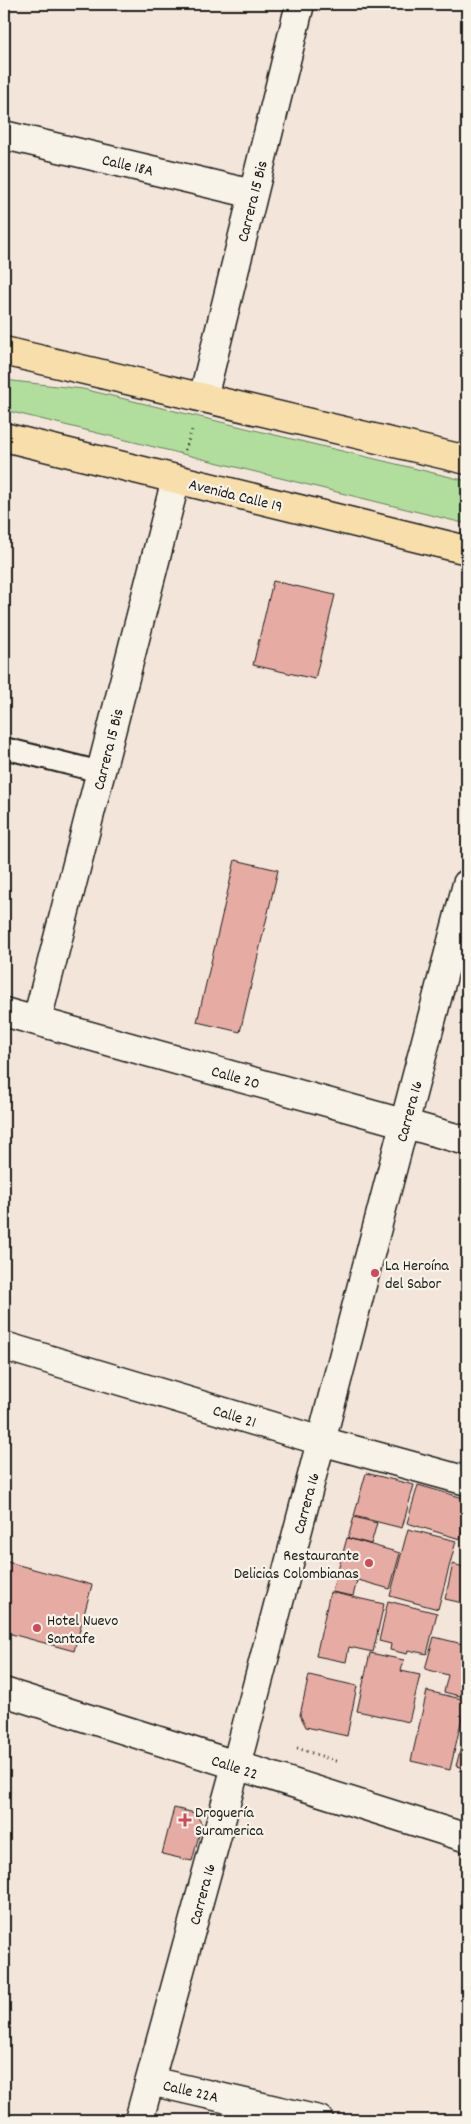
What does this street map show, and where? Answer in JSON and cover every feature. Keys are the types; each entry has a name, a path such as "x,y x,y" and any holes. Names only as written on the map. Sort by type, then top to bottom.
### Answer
{"main road":[{"path":"4,351 467,460"},
{"name":"Avenida Calle 19","path":"4,437 467,550"}],"street":[{"name":"Carrera 15 Bis","path":"202,398 300,4"},
{"name":"Calle 18A","path":"4,135 253,194"},
{"name":"Carrera 15 Bis","path":"37,1020 176,479"},
{"name":"Carrera 16","path":"139,2120 236,1766 467,884"},
{"name":"Calle 20","path":"4,1012 467,1141"},
{"name":"Calle 21","path":"4,1346 322,1441 467,1481"},
{"name":"Calle 22","path":"4,1692 467,1838"},
{"name":"Calle 22A","path":"150,2081 319,2120"}],"lane":[{"path":"4,748 101,772"}],"path":[{"path":"176,479 202,398"}],"green space":[{"path":"4,380 83,389 467,481 467,524 4,410"}],"building":[{"path":"273,581 335,595 315,679 253,665"},
{"path":"235,860 278,870 240,1032 197,1022"},
{"path":"366,1473 414,1485 402,1528 354,1516"},
{"path":"418,1485 467,1499 467,1515 460,1539 407,1523"},
{"path":"354,1517 377,1523 371,1544 348,1538"},
{"path":"408,1529 456,1541 438,1609 390,1596"},
{"name":"Restaurante Delicias Colombianas","path":"347,1538 400,1553 390,1589 337,1574"},
{"path":"4,1561 92,1585 74,1651 4,1632"},
{"path":"453,1564 467,1568 467,1604 445,1599"},
{"path":"336,1576 357,1581 353,1596 332,1592"},
{"path":"330,1592 384,1604 373,1652 349,1647 346,1662 316,1656"},
{"path":"388,1601 437,1613 427,1654 408,1650 407,1654 390,1650 391,1644 379,1641"},
{"path":"434,1637 467,1645 467,1698 444,1692 448,1675 425,1669"},
{"path":"370,1653 404,1660 401,1671 420,1675 409,1722 357,1711"},
{"path":"309,1675 357,1686 347,1736 306,1727 300,1715"},
{"path":"427,1691 466,1700 450,1770 411,1761"},
{"path":"467,1725 467,1769 456,1766"},
{"path":"174,1808 195,1813 202,1824 192,1861 162,1854"}],"place":[{"name":"La Heroína del Sabor","path":"375,1273"},
{"name":"Restaurante Delicias Colombianas","path":"369,1563"},
{"name":"Hotel Nuevo Santafe","path":"37,1628"},
{"name":"Droguería Suramerica","path":"185,1820"}]}
